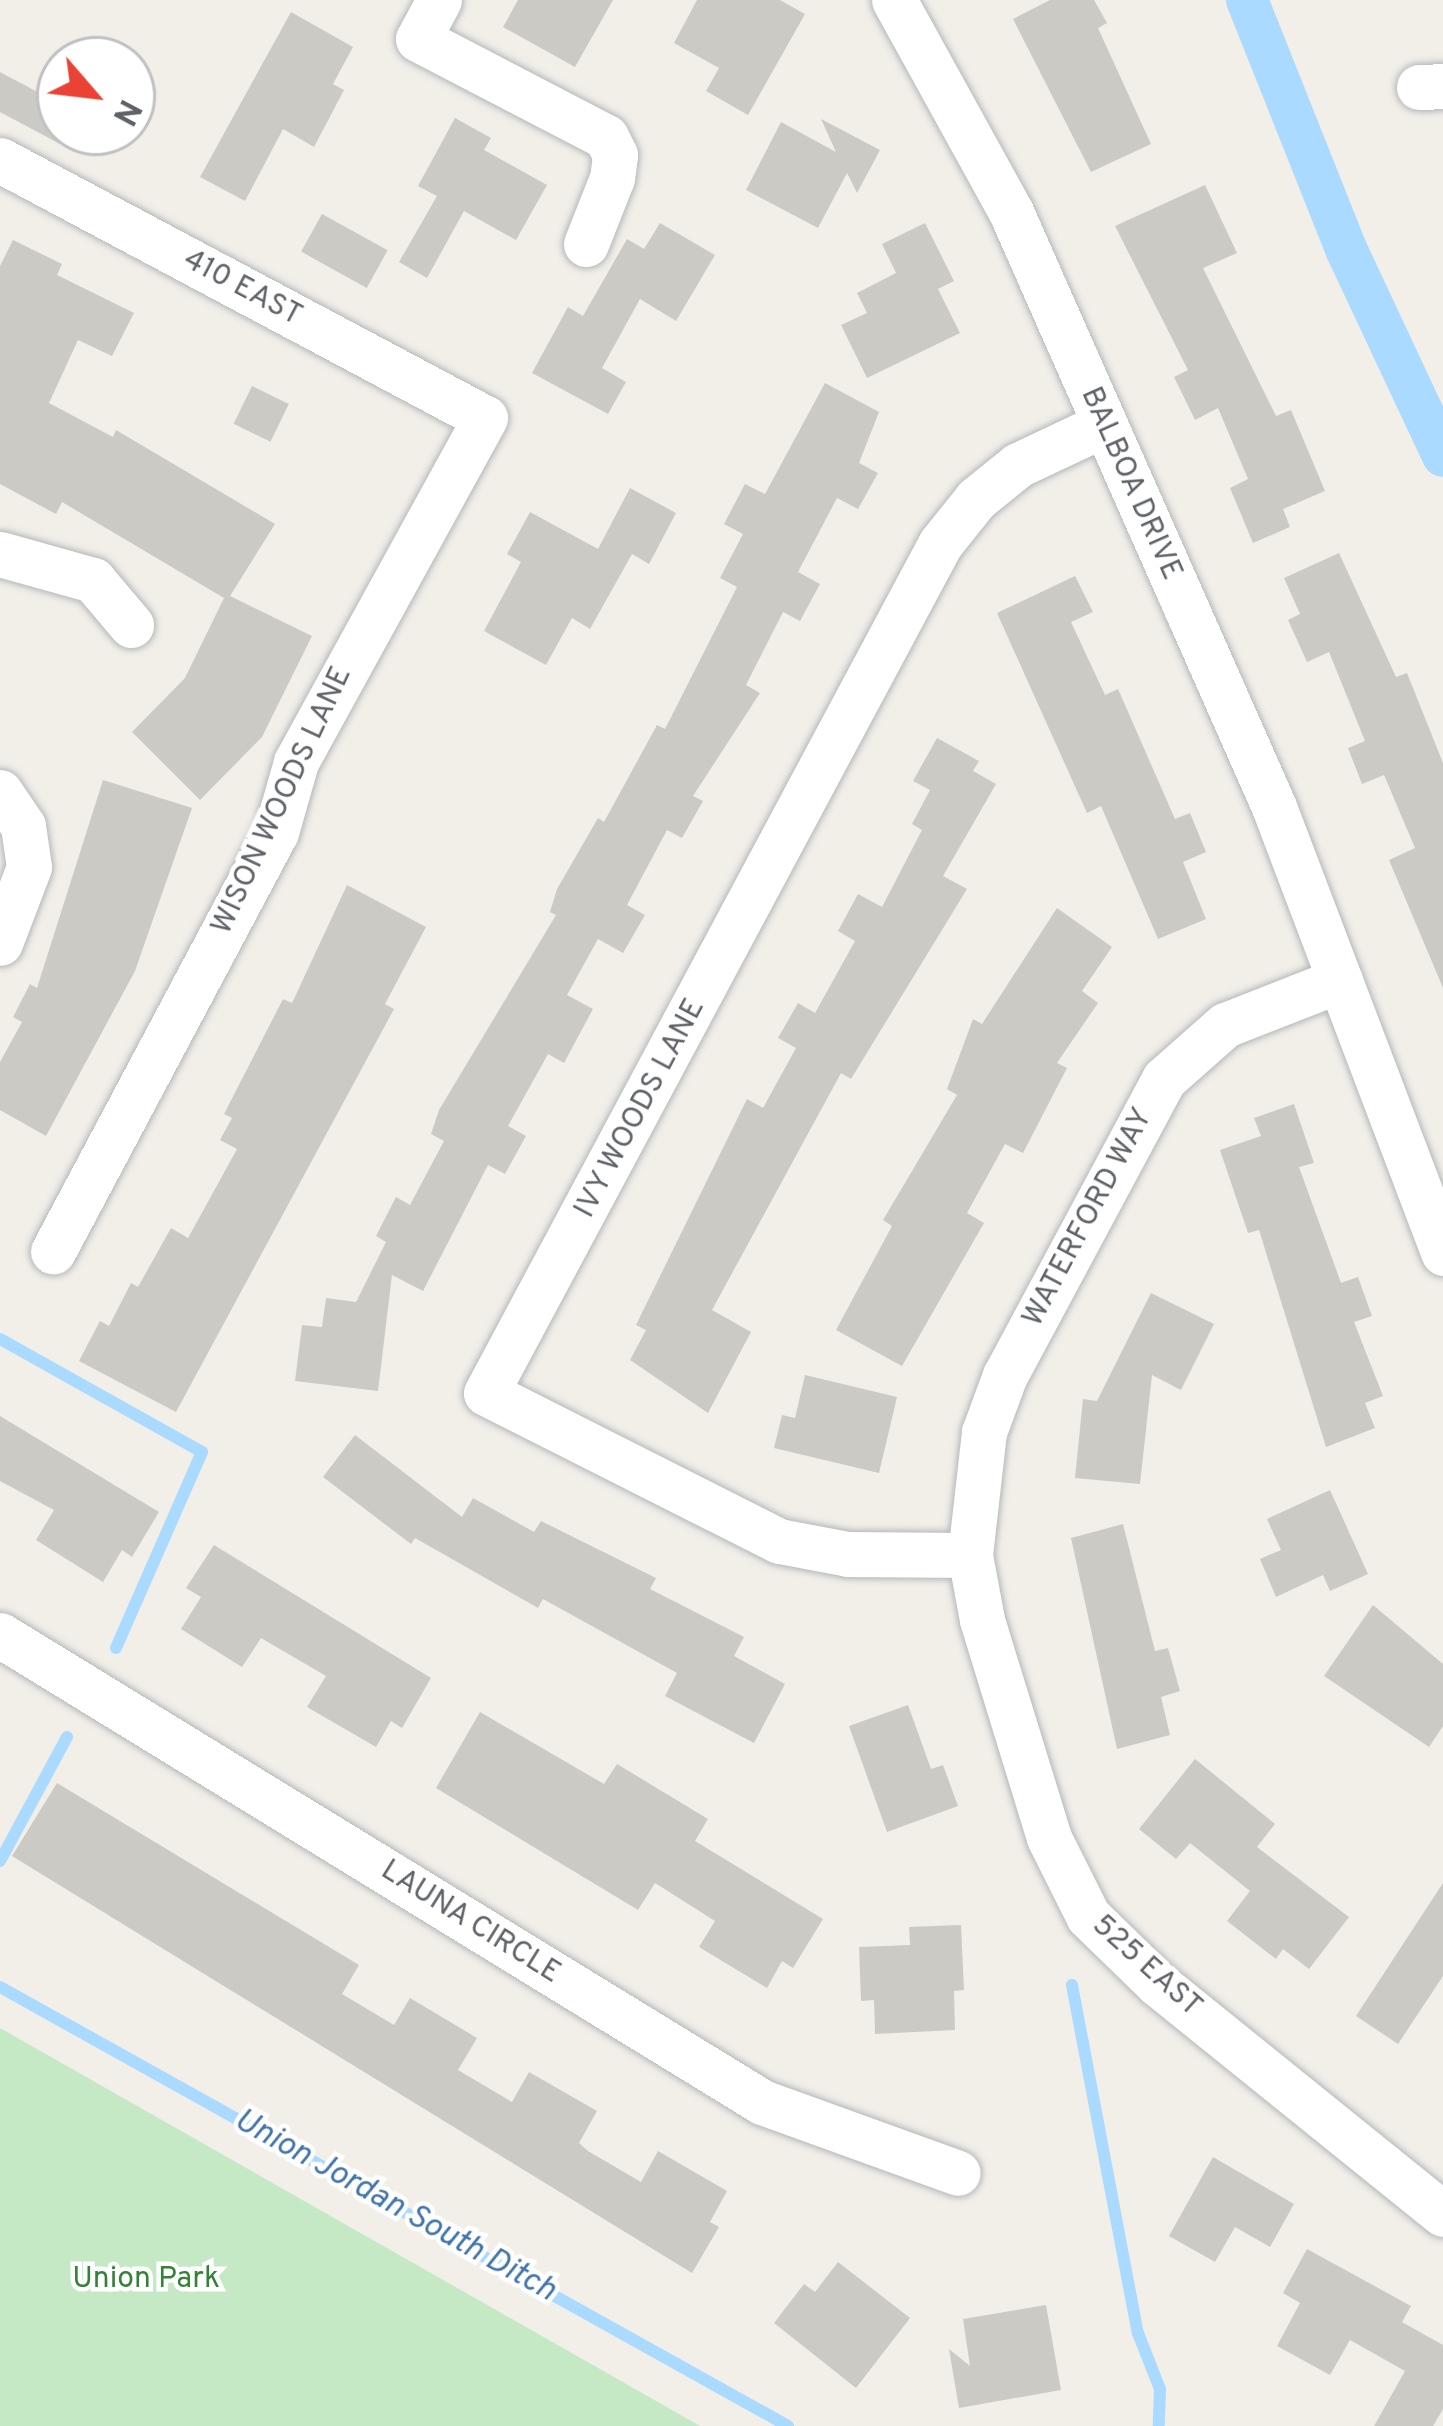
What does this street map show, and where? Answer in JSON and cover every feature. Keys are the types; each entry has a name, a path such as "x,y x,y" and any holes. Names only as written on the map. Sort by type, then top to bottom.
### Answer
{"street":[{"path":"439,0 418,39 606,137 615,155 612,178 586,244"},
{"name":"BALBOA DRIVE","path":"894,0 1011,212 1274,807 1443,1253"},
{"name":"410 EAST","path":"0,160 485,418"},
{"name":"WISON WOODS LANE","path":"53,1251 275,832 296,762 485,418"},
{"name":"IVY WOODS LANE","path":"970,1555 848,1554 779,1541 486,1393 940,544 976,499 1018,465 1103,425"},
{"path":"0,554 93,580 131,625"},
{"path":"0,792 23,826 29,867 0,943"},
{"name":"WATERFORD WAY","path":"970,1555 984,1432 1005,1375 1164,1079 1225,1024 1340,980"},
{"name":"525 EAST","path":"970,1555 1048,1838 1088,1916 1158,1984 1443,2214"},
{"name":"LAUNA CIRCLE","path":"0,1635 762,2102 958,2173"}],"green space":[{"name":"Union Park","path":"0,2028 700,2426 0,2426"}],"building":[{"path":"518,0 613,0 575,67 503,27"},
{"path":"697,0 780,0 805,14 748,115 706,91 719,68 674,43"},
{"path":"1050,0 1094,0 1107,23 1098,28 1151,144 1091,172 1013,19"},
{"path":"291,12 353,47 333,84 344,90 314,147 283,129 245,201 200,177"},
{"path":"0,72 36,91 36,131 0,112"},
{"path":"455,118 491,138 484,150 547,185 516,240 464,211 427,278 399,262 437,196 418,186"},
{"path":"821,119 880,150 857,193 847,173 818,228 746,190 781,122 836,152"},
{"path":"1205,185 1237,253 1203,268 1276,416 1291,410 1325,491 1283,509 1290,527 1253,543 1230,488 1248,479 1218,408 1195,420 1174,377 1188,370 1115,226"},
{"path":"322,214 388,250 367,288 301,252"},
{"path":"660,223 715,255 676,321 640,299 602,368 626,382 608,414 532,373 568,307 583,316 627,239 644,249"},
{"path":"925,223 954,281 938,289 960,333 867,378 841,325 867,313 857,293 896,273 882,244"},
{"path":"13,240 62,264 57,275 134,313 112,356 78,340 49,403 113,437 116,430 275,524 230,596 312,636 262,737 200,800 132,732 185,678 224,598 62,502 56,514 0,484 0,266"},
{"path":"825,383 879,412 859,463 878,473 858,509 837,498 798,572 820,584 800,621 783,612 746,685 760,693 693,796 703,801 682,838 667,830 627,905 645,915 623,953 598,939 567,995 593,1009 564,1063 548,1054 508,1126 526,1136 505,1174 488,1165 423,1291 392,1275 378,1391 295,1381 302,1325 322,1327 326,1298 356,1302 386,1242 376,1236 396,1197 410,1205 444,1141 431,1134 439,1110 556,915 550,912 557,889 598,818 604,822 657,725 665,729 737,587 720,578 743,534 724,524 745,484 765,494"},
{"path":"252,386 289,404 270,442 234,424"},
{"path":"630,488 676,513 649,564 632,554 590,629 572,618 546,665 484,631 521,562 507,554 530,512 598,549"},
{"path":"1339,553 1396,677 1407,673 1443,763 1443,988 1389,860 1415,848 1384,775 1362,784 1348,748 1365,741 1329,652 1307,662 1288,620 1300,614 1284,578"},
{"path":"1075,576 1093,612 1071,622 1105,695 1118,689 1175,819 1190,813 1206,852 1183,862 1206,919 1158,939 1101,806 1087,813 997,613"},
{"path":"937,738 979,761 973,771 996,784 943,876 967,889 851,1079 841,1073 712,1310 751,1332 708,1413 630,1360 646,1330 636,1325 747,1099 763,1108 796,1048 778,1038 798,1003 815,1013 855,941 838,931 858,894 882,907 922,830 912,824 930,790 913,781"},
{"path":"103,780 192,808 135,971 46,1136 0,1110 0,1062 22,1022 13,1017 30,984 37,988"},
{"path":"347,885 426,927 385,1004 394,1009 176,1412 79,1361 100,1321 109,1326 131,1283 138,1287 171,1228 188,1238 237,1149 220,1140 232,1118 224,1114 283,999 292,1003"},
{"path":"1057,908 1112,947 1082,991 1098,1003 1057,1063 1067,1068 1023,1153 1005,1144 967,1213 984,1223 902,1366 836,1330 892,1226 883,1220 957,1095 947,1089 973,1019 982,1024"},
{"path":"1294,1104 1314,1163 1299,1167 1341,1283 1358,1277 1372,1316 1354,1322 1383,1396 1365,1403 1375,1428 1326,1447 1259,1230 1248,1233 1220,1150 1261,1136 1254,1118"},
{"path":"1151,1293 1214,1324 1181,1390 1152,1375 1140,1484 1075,1478 1083,1399 1097,1401"},
{"path":"805,1375 897,1397 879,1473 774,1448 782,1415 795,1418"},
{"path":"0,1416 159,1512 132,1557 122,1550 103,1582 36,1540 54,1510 0,1481"},
{"path":"355,1435 462,1517 473,1498 534,1532 541,1521 656,1578 650,1589 744,1637 734,1656 785,1684 754,1743 665,1696 677,1673 543,1599 538,1608 415,1538 411,1544 323,1477"},
{"path":"1330,1490 1368,1574 1330,1591 1323,1575 1276,1597 1260,1559 1281,1550 1267,1519"},
{"path":"1123,1524 1155,1651 1168,1648 1180,1691 1161,1697 1170,1735 1117,1749 1071,1538"},
{"path":"214,1545 431,1678 402,1728 391,1721 376,1747 307,1707 326,1676 261,1638 242,1667 181,1629 201,1597 186,1588"},
{"path":"1373,1605 1443,1664 1443,1726 1429,1747 1324,1676"},
{"path":"908,1705 931,1769 943,1765 958,1806 887,1832 849,1726"},
{"path":"480,1712 604,1784 617,1764 708,1819 695,1841 823,1919 793,1968 782,1961 767,1988 699,1947 715,1921 655,1883 638,1910 436,1788"},
{"path":"1195,1759 1275,1824 1257,1847 1349,1917 1309,1969 1283,1949 1276,1959 1227,1921 1250,1891 1190,1843 1176,1859 1139,1829"},
{"path":"57,1783 359,1965 342,1994 394,2025 410,1998 477,2038 458,2070 512,2102 529,2072 597,2111 579,2143 588,2151 641,2182 658,2151 727,2191 710,2222 719,2227 692,2273 12,1856"},
{"path":"1443,1883 1443,1976 1398,2044 1356,2016"},
{"path":"961,1925 964,1990 954,1991 955,2030 875,2034 874,2000 861,2001 859,1947 910,1945 909,1927"},
{"path":"1213,2157 1294,2204 1270,2247 1235,2227 1215,2262 1169,2236"},
{"path":"1307,2249 1411,2306 1402,2322 1443,2345 1443,2409 1433,2426 1374,2426 1405,2371 1350,2340 1330,2375 1277,2346 1300,2303 1283,2293"},
{"path":"838,2262 910,2318 856,2388 774,2323 804,2284 815,2292"},
{"path":"1046,2305 1061,2390 959,2408 949,2349 970,2366 963,2319"}],"waterway":[{"path":"1247,0 1347,251 1443,456"},
{"name":"Union Jordan South Ditch","path":"0,1339 202,1452 116,1648"},
{"name":"Union Jordan South Ditch","path":"0,1861 67,1737"},
{"path":"1072,1985 1138,2333 1160,2389 1159,2426"},
{"name":"Union Jordan South Ditch","path":"0,1987 788,2426"}]}
